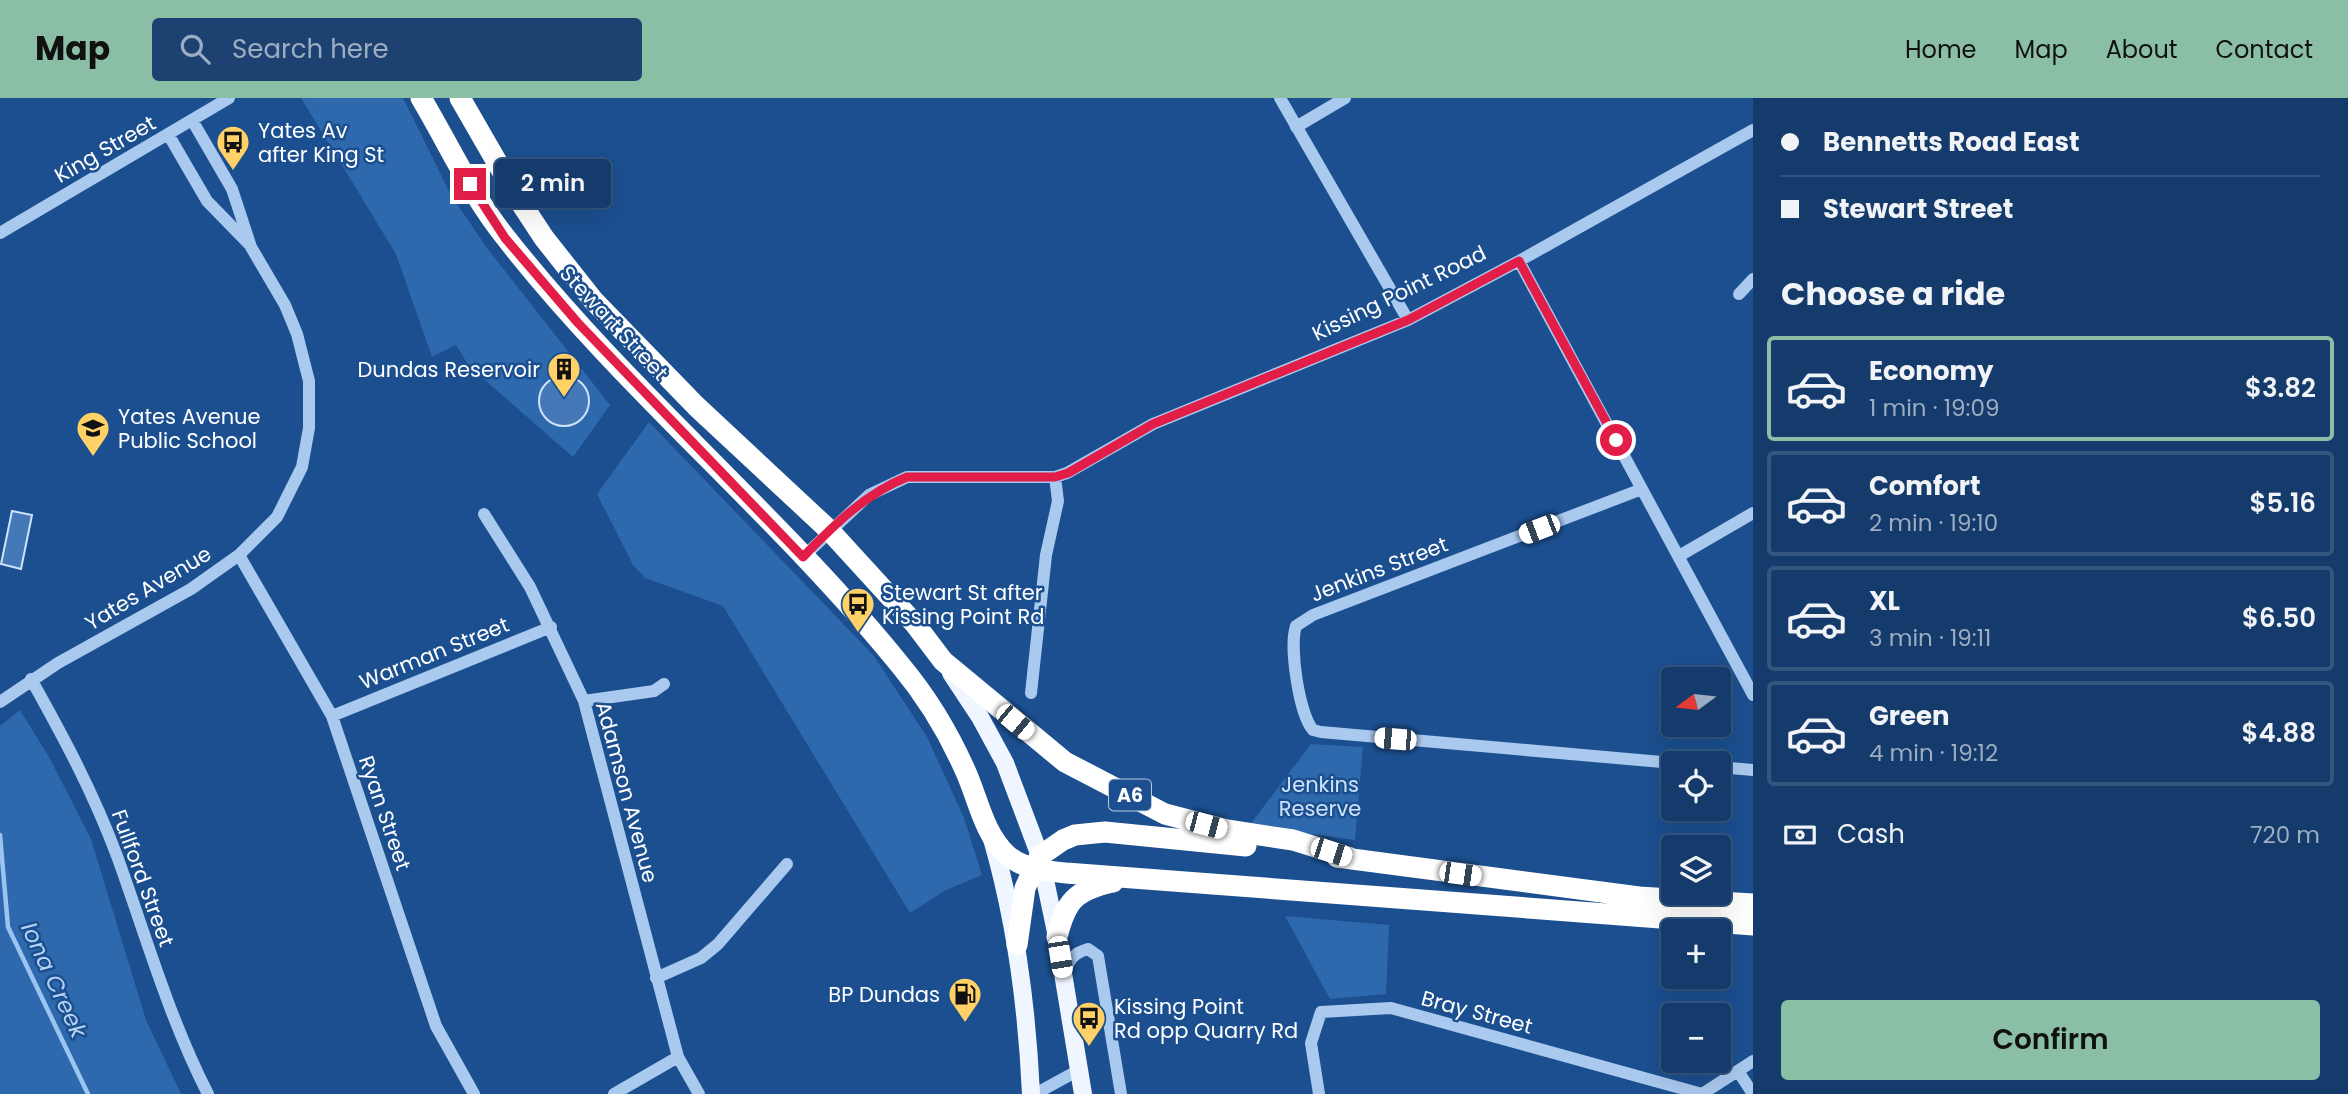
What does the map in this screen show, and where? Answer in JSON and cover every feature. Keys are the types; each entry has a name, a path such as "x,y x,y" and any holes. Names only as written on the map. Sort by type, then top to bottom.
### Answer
{"highway":[{"name":"Stewart Street","path":"421,98 481,203 531,269 578,323 803,557"},
{"name":"Stewart Street","path":"460,98 517,197 544,238 593,300 695,406 829,530"},
{"name":"A6","path":"829,530 915,624 943,662 1065,762 1166,814 1227,830 1293,840 1350,858"},
{"path":"803,557 850,606 903,668 965,769 992,839 1009,856 1039,865 1132,878 1753,925"},
{"name":"A6","path":"1039,865 1074,835 1105,832 1350,858 1639,897 1753,904"},
{"path":"1017,945 1026,888 1039,865"},
{"path":"1057,937 1066,907 1082,891 1132,878"}],"main road":[{"path":"943,662 993,739 1020,798 1057,937 1083,1094"},
{"path":"992,839 1017,945 1033,1094"}],"street":[{"name":"King Street","path":"0,233 229,98"},
{"path":"1280,98 1408,320"},
{"path":"1296,127 1345,98"},
{"name":"Yates Avenue","path":"0,702 31,680 191,589 239,555 276,517 302,467 309,428 309,381 297,334 285,305 251,247 232,189 192,120"},
{"name":"Kissing Point Road","path":"803,557 869,495 907,477 1055,477 1082,466 1153,424 1408,320 1753,130"},
{"name":"Yates Avenue","path":"168,134 207,201 251,247"},
{"path":"1519,261 1753,695"},
{"path":"1739,294 1753,279"},
{"path":"1031,693 1046,555 1058,501 1055,477"},
{"name":"Jenkins Street","path":"1642,489 1313,615 1297,626 1293,644 1304,713 1313,730 1661,762"},
{"path":"1679,556 1753,513"},
{"name":"Adamson Avenue","path":"484,514 530,587 584,701 678,1057 699,1094"},
{"name":"Ryan Street","path":"239,555 332,716 436,1026 474,1094"},
{"name":"Warman Street","path":"332,716 551,627"},
{"name":"Fullford Street","path":"31,680 82,770 117,855 159,981 208,1094"},
{"path":"584,701 654,691 664,684"},
{"path":"1731,768 1753,770"},
{"path":"656,978 701,958 718,944 787,864"},
{"path":"1064,976 1069,960 1078,951 1088,949 1098,957 1121,1094"},
{"name":"Bray Street","path":"1319,1094 1311,1043 1321,1012 1391,1008 1702,1094"},
{"path":"614,1094 678,1057"},
{"path":"1702,1094 1753,1061"},
{"path":"1033,1094 1079,1070"},
{"path":"1738,1071 1752,1094"}],"green space":[{"path":"301,98 403,98 451,195 487,248 610,405 573,457 469,366 456,345 432,357 396,254"},
{"path":"649,422 874,656 927,737 964,818 982,875 946,890 910,913 723,606 645,578 633,565 597,494"},
{"path":"20,710 49,757 91,839 146,1020 181,1094 0,1094 0,726"},
{"name":"Jenkins Reserve","path":"1311,744 1363,747 1355,840 1249,826"},
{"path":"1285,916 1389,925 1386,994 1330,999"}],"building":[{"name":"Dundas Reservoir","path":"564,376 582,383 589,401 582,419 564,426 546,419 539,401 546,383"},
{"path":"12,511 32,515 21,569 1,564"}],"waterway":[{"name":"Iona Creek","path":"0,835 8,927 88,1094"}],"place":[{"name":"Yates Av after King St","path":"233,172"},
{"name":"Dundas Reservoir","path":"564,399"},
{"name":"Yates Avenue Public School","path":"93,458"},
{"name":"Stewart St after Kissing Point Rd","path":"858,634"},
{"name":"BP Dundas","path":"965,1024"},
{"name":"Kissing Point Rd opp Quarry Rd","path":"1089,1048"}],"route":[{"path":"470,184 505,238 578,323 803,557 869,495 907,477 1055,477 1068,473 1153,424 1264,381 1408,320 1519,261 1616,440"}]}
